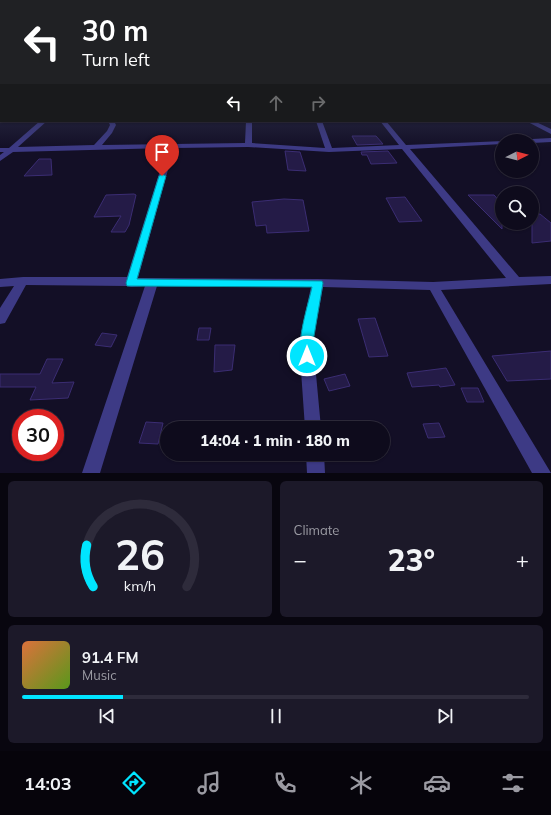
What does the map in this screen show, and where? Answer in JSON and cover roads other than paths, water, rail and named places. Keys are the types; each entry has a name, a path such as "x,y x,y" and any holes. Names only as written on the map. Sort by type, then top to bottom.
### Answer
{"street":[{"path":"0,159 43,122"},
{"path":"96,147 110,132 113,125 112,122"},
{"path":"248,145 249,122"},
{"path":"319,122 329,150"},
{"path":"384,122 516,282"},
{"path":"531,122 551,132"},
{"path":"539,141 551,140"},
{"path":"0,150 248,145 329,150 495,142"},
{"path":"131,283 171,146"},
{"path":"0,283 23,281 131,283 318,283 433,286 551,280"},
{"path":"0,319 23,281"},
{"path":"91,473 152,283"},
{"path":"312,421 306,342 318,283"},
{"path":"433,286 542,473"},
{"path":"315,461 316,473"}]}
